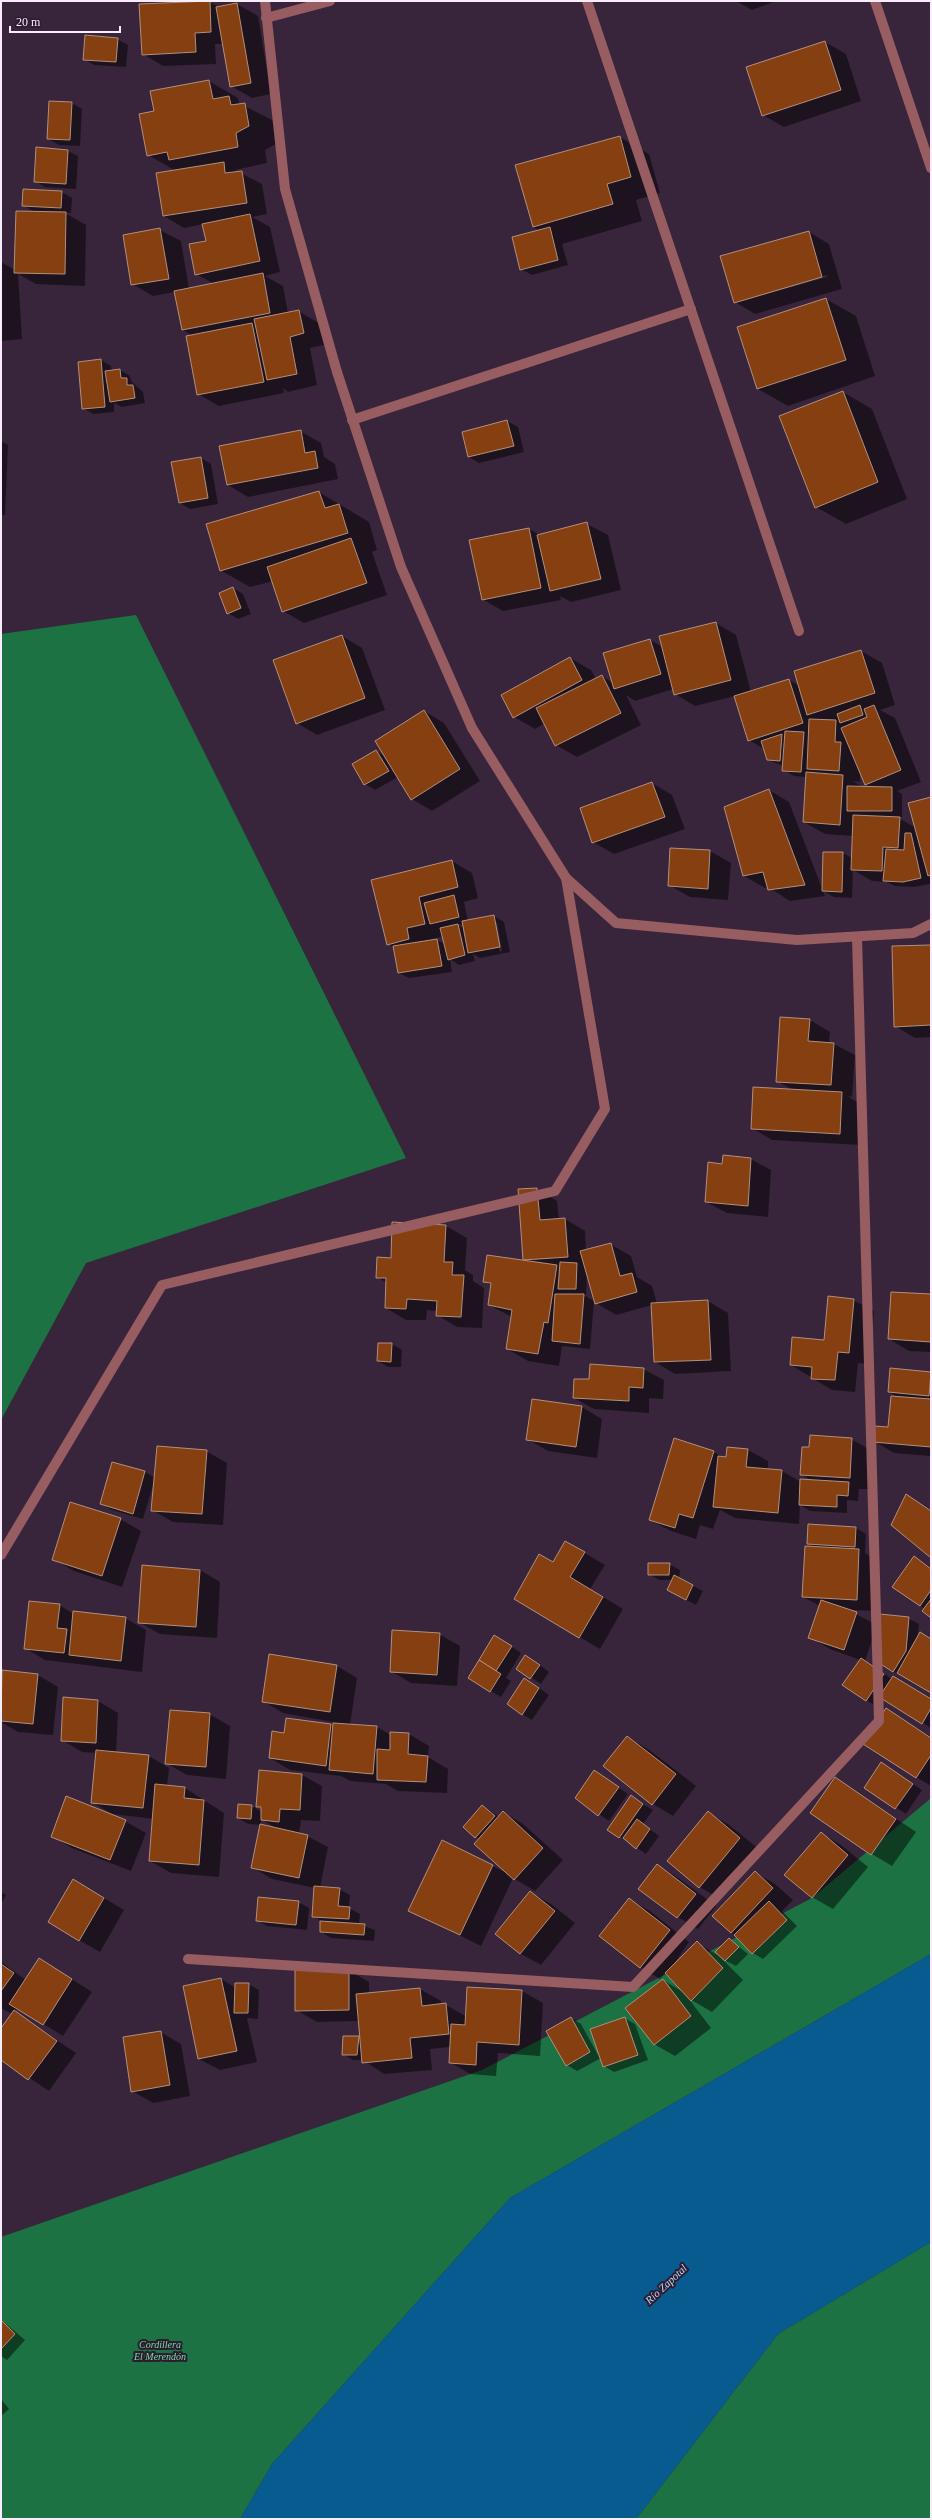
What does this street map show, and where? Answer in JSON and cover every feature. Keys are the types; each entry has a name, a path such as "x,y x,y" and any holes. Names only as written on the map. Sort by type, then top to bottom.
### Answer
{"street":[{"path":"265,1 285,189 352,420 400,567 472,728 566,878 616,923 796,940 913,933 931,924"},
{"path":"266,18 330,1"},
{"path":"587,1 799,631"},
{"path":"876,1 931,168"},
{"path":"352,420 691,309"},
{"path":"1,1555 162,1285 555,1191 605,1109 566,878"},
{"path":"188,1960 633,1987 879,1721 857,937"}],"green space":[{"path":"136,615 406,1158 86,1263 1,1420 1,634"},
{"name":"Cordillera El Merendón","path":"931,1798 931,1954 510,2198 272,2464 240,2519 1,2519 1,2237 482,2070 812,1898"},
{"path":"931,2242 931,2519 636,2519 778,2334"}],"water":[{"name":"Río Zapotal","path":"931,1954 931,2242 778,2334 636,2519 240,2519 272,2464 510,2198"}],"building":[{"path":"210,1 211,32 195,33 196,52 142,55 139,4"},
{"path":"237,3 251,83 230,87 216,7"},
{"path":"85,35 118,38 116,62 83,60"},
{"path":"825,41 841,90 762,116 746,67"},
{"path":"209,80 213,99 229,96 231,105 245,103 249,126 236,133 238,147 169,160 167,152 147,156 139,114 154,111 150,91"},
{"path":"49,101 72,102 70,140 47,139"},
{"path":"620,136 631,177 607,184 613,204 533,227 515,165"},
{"path":"36,147 68,150 66,184 34,182"},
{"path":"224,162 225,173 242,171 247,203 163,216 156,173"},
{"path":"23,189 62,191 61,208 22,206"},
{"path":"16,211 66,212 65,274 14,273"},
{"path":"250,214 260,261 195,275 189,244 206,241 202,224"},
{"path":"550,227 558,260 520,270 512,237"},
{"path":"160,228 169,279 131,285 123,235"},
{"path":"809,231 822,277 734,303 720,256"},
{"path":"263,273 270,313 182,330 174,291"},
{"path":"826,298 846,360 757,389 737,327"},
{"path":"299,310 304,333 290,337 297,374 267,380 254,319"},
{"path":"252,323 264,382 197,395 186,336"},
{"path":"101,359 105,407 82,409 78,362"},
{"path":"120,369 121,378 127,378 127,385 133,385 135,398 110,402 105,371"},
{"path":"843,391 878,482 815,508 779,416"},
{"path":"507,420 514,446 468,457 462,432"},
{"path":"301,430 305,453 315,451 318,468 227,485 219,446"},
{"path":"201,457 208,498 179,503 171,462"},
{"path":"319,491 325,508 339,504 348,533 220,571 206,524"},
{"path":"587,522 601,579 550,591 537,535"},
{"path":"529,528 541,588 482,600 469,540"},
{"path":"351,538 367,583 282,612 267,567"},
{"path":"233,587 241,608 227,614 219,593"},
{"path":"716,622 731,680 674,695 659,636"},
{"path":"342,635 365,698 296,724 273,660"},
{"path":"650,639 661,674 614,689 603,653"},
{"path":"861,650 875,693 807,715 794,671"},
{"path":"570,657 582,680 513,718 501,695"},
{"path":"602,675 621,713 555,746 536,708"},
{"path":"789,679 803,723 748,741 734,696"},
{"path":"860,705 863,715 840,723 837,714"},
{"path":"874,705 901,770 865,785 841,728 867,717 864,709"},
{"path":"424,710 460,769 411,800 375,741"},
{"path":"809,719 836,720 835,742 841,742 839,771 807,769"},
{"path":"785,731 804,732 801,772 782,771"},
{"path":"782,734 780,761 767,760 761,741"},
{"path":"376,750 389,771 364,785 352,764"},
{"path":"806,772 843,775 840,825 803,822"},
{"path":"652,782 665,817 592,843 580,808"},
{"path":"847,786 892,787 892,811 847,811"},
{"path":"769,789 805,885 768,890 763,872 743,876 724,807"},
{"path":"931,797 931,875 928,876 908,803"},
{"path":"853,815 900,817 898,848 883,847 882,871 851,870"},
{"path":"905,833 911,833 921,878 903,882 883,881 886,849 904,850"},
{"path":"670,848 710,850 708,889 668,886"},
{"path":"823,852 843,852 842,892 822,891"},
{"path":"452,860 458,887 419,897 425,924 407,928 409,939 387,945 371,880"},
{"path":"454,895 459,917 430,924 424,903"},
{"path":"494,915 500,947 468,953 462,921"},
{"path":"458,924 465,955 448,960 440,928"},
{"path":"437,939 442,966 398,973 393,946"},
{"path":"931,945 931,1025 894,1027 892,946"},
{"path":"780,1017 810,1019 808,1041 834,1043 831,1085 776,1082"},
{"path":"753,1087 842,1092 840,1134 751,1129"},
{"path":"723,1155 751,1158 748,1206 705,1202 708,1162 722,1164"},
{"path":"537,1188 540,1220 565,1218 568,1257 523,1260 518,1189"},
{"path":"392,1222 446,1225 444,1262 453,1262 452,1275 464,1275 461,1317 436,1316 437,1301 407,1299 406,1309 385,1308 386,1278 376,1278 377,1257 391,1258"},
{"path":"611,1243 620,1276 632,1273 637,1292 595,1304 580,1251"},
{"path":"487,1255 557,1265 548,1323 544,1322 538,1354 506,1349 512,1310 488,1305 491,1283 483,1282"},
{"path":"560,1262 577,1263 576,1289 558,1289"},
{"path":"891,1292 931,1294 931,1342 888,1339"},
{"path":"555,1294 584,1294 580,1344 552,1341"},
{"path":"828,1296 854,1299 849,1353 838,1352 835,1380 811,1379 812,1367 790,1365 792,1337 824,1340"},
{"path":"708,1300 711,1360 654,1362 651,1303"},
{"path":"378,1343 392,1343 391,1362 377,1361"},
{"path":"590,1364 644,1368 643,1388 629,1387 629,1401 573,1398 574,1379 589,1379"},
{"path":"890,1368 931,1372 929,1396 888,1392"},
{"path":"891,1396 931,1399 931,1447 873,1442 874,1426 888,1427"},
{"path":"532,1399 582,1406 576,1447 526,1440"},
{"path":"810,1435 852,1438 850,1478 800,1475 802,1447 809,1447"},
{"path":"674,1438 714,1451 693,1518 679,1514 675,1528 649,1520"},
{"path":"157,1446 207,1450 202,1514 151,1511"},
{"path":"727,1447 748,1449 746,1467 782,1470 778,1513 713,1507 718,1456 726,1457"},
{"path":"112,1462 145,1471 133,1514 100,1504"},
{"path":"800,1479 849,1482 848,1496 837,1495 837,1507 799,1505"},
{"path":"906,1494 931,1511 931,1558 891,1525"},
{"path":"70,1502 121,1518 102,1576 52,1560"},
{"path":"808,1524 856,1527 855,1547 807,1544"},
{"path":"565,1541 585,1552 570,1577 603,1597 579,1638 514,1599 539,1554 553,1562"},
{"path":"805,1546 859,1549 857,1600 802,1597"},
{"path":"914,1556 931,1569 931,1590 920,1606 892,1587"},
{"path":"648,1563 670,1563 669,1575 648,1575"},
{"path":"142,1565 200,1570 196,1627 138,1623"},
{"path":"674,1575 693,1585 686,1600 667,1590"},
{"path":"931,1599 931,1618 922,1611"},
{"path":"821,1600 857,1612 844,1650 808,1638"},
{"path":"29,1601 60,1604 57,1628 67,1629 64,1653 24,1649"},
{"path":"73,1611 126,1617 121,1661 69,1655"},
{"path":"880,1614 909,1617 906,1651 893,1672 876,1661"},
{"path":"392,1630 440,1633 437,1675 390,1672"},
{"path":"920,1632 931,1639 931,1693 897,1673"},
{"path":"494,1635 512,1646 496,1671 479,1660"},
{"path":"269,1654 337,1665 330,1712 262,1702"},
{"path":"525,1655 540,1665 530,1679 516,1669"},
{"path":"861,1658 884,1674 866,1701 842,1685"},
{"path":"479,1660 501,1674 490,1692 468,1678"},
{"path":"2,1670 38,1674 33,1724 1,1721"},
{"path":"893,1676 931,1699 931,1708 922,1724 879,1697"},
{"path":"524,1678 539,1688 522,1715 507,1704"},
{"path":"63,1697 98,1700 96,1743 61,1741"},
{"path":"886,1708 931,1738 931,1755 916,1778 863,1744"},
{"path":"170,1710 210,1713 206,1767 165,1764"},
{"path":"286,1718 331,1724 326,1766 269,1758 272,1731 284,1733"},
{"path":"333,1723 377,1726 373,1774 329,1770"},
{"path":"390,1732 409,1733 408,1754 428,1756 426,1782 377,1780 377,1749 390,1750"},
{"path":"627,1736 676,1774 652,1805 603,1766"},
{"path":"96,1750 149,1755 143,1808 91,1803"},
{"path":"881,1762 913,1784 895,1809 864,1788"},
{"path":"259,1770 302,1774 300,1810 280,1809 279,1822 261,1820 261,1807 256,1807"},
{"path":"594,1770 619,1787 598,1816 575,1798"},
{"path":"835,1777 896,1819 871,1855 810,1813"},
{"path":"155,1784 185,1787 184,1798 204,1800 199,1865 149,1861"},
{"path":"631,1795 643,1804 619,1838 607,1830"},
{"path":"66,1796 126,1820 110,1860 51,1837"},
{"path":"238,1804 252,1805 251,1819 237,1818"},
{"path":"482,1805 495,1816 475,1838 463,1827"},
{"path":"503,1811 543,1848 514,1880 474,1844"},
{"path":"708,1811 740,1838 699,1888 667,1861"},
{"path":"637,1819 650,1829 636,1849 623,1838"},
{"path":"260,1824 308,1835 299,1878 251,1868"},
{"path":"821,1832 848,1855 812,1898 784,1875"},
{"path":"442,1840 493,1865 460,1935 408,1911"},
{"path":"657,1864 696,1894 677,1918 638,1889"},
{"path":"755,1871 773,1888 731,1933 712,1916"},
{"path":"73,1879 104,1898 79,1941 48,1922"},
{"path":"314,1886 340,1888 338,1906 350,1907 349,1919 312,1917"},
{"path":"530,1891 555,1911 520,1954 495,1934"},
{"path":"258,1897 299,1901 296,1925 256,1921"},
{"path":"629,1898 670,1930 640,1968 599,1936"},
{"path":"769,1901 787,1920 752,1954 734,1935"},
{"path":"320,1921 365,1924 364,1935 320,1932"},
{"path":"729,1938 739,1947 725,1961 715,1952"},
{"path":"697,1941 723,1968 691,2001 665,1973"},
{"path":"39,1958 72,1979 43,2025 9,2004"},
{"path":"1,1964 14,1973 1,1991"},
{"path":"349,1969 349,2010 295,2011 295,1970"},
{"path":"221,1978 237,2051 198,2059 183,1986"},
{"path":"663,1979 691,2016 654,2045 625,2008"},
{"path":"235,1983 249,1983 248,2013 234,2013"},
{"path":"467,1987 522,1990 519,2045 477,2042 476,2065 449,2063 451,2024 465,2025"},
{"path":"420,1988 422,2006 446,2003 449,2034 410,2038 412,2058 362,2063 356,1994"},
{"path":"14,2010 57,2041 28,2080 1,2060 1,2028"},
{"path":"571,2017 590,2052 566,2066 546,2031"},
{"path":"625,2017 638,2055 603,2067 590,2029"},
{"path":"161,2031 170,2085 131,2092 123,2037"},
{"path":"343,2036 359,2036 357,2055 342,2055"},
{"path":"1,2320 15,2334 1,2349"}]}
